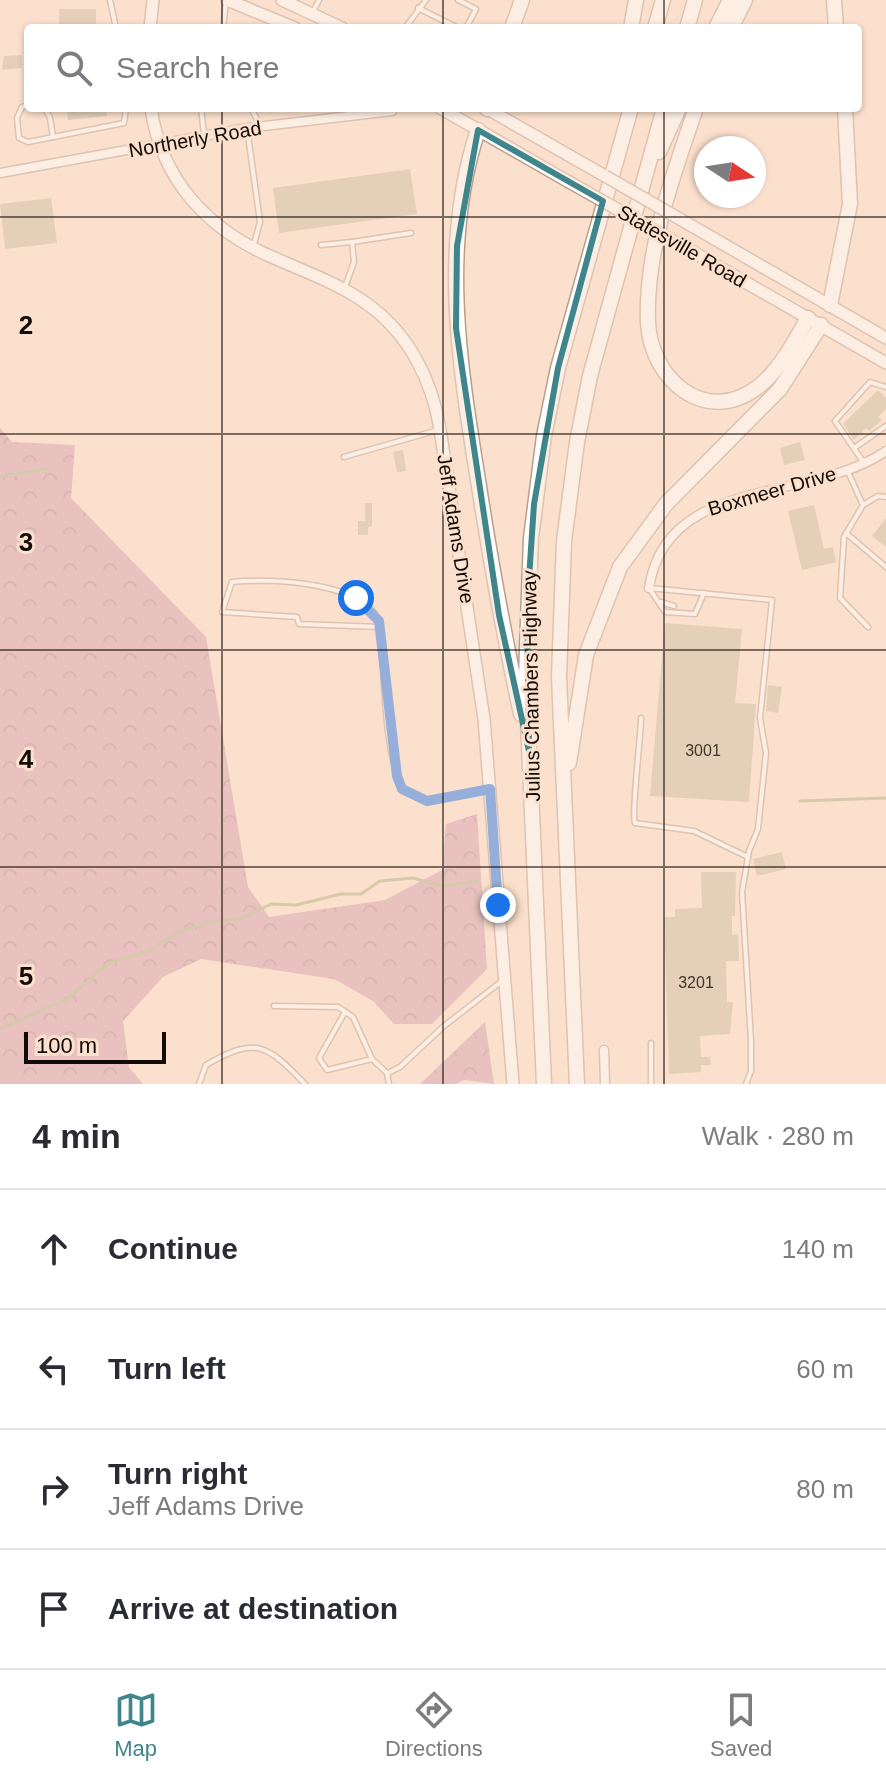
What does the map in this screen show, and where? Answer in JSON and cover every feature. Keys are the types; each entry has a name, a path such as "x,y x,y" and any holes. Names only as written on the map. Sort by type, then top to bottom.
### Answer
{"highway":[{"path":"513,24 522,0"},
{"path":"632,24 636,0"},
{"path":"656,24 663,0"},
{"path":"688,24 695,0"},
{"path":"718,24 730,0"},
{"path":"733,24 745,0"},
{"path":"834,0 836,24"},
{"path":"609,182 619,112"},
{"name":"Julius Chambers Highway","path":"544,1084 529,751 527,608 539,471 566,335 630,112"},
{"name":"Julius Chambers Highway","path":"577,1084 559,643 567,508 593,365 663,112"},
{"path":"638,200 677,112"},
{"path":"695,112 670,191 650,281 649,335 661,368 674,384 691,396 710,402 738,398 772,374 815,322"},
{"path":"830,305 850,204 845,112"},
{"path":"478,130 457,246 456,328 499,615 529,751"},
{"path":"564,803 586,655 620,567 666,504 774,396 815,322"}],"main road":[{"path":"150,24 153,0"},
{"path":"226,0 285,24"},
{"path":"282,0 334,24"},
{"name":"Jeff Adams Drive","path":"152,112 159,144 172,174 194,203 221,229 252,248 344,289 381,314 414,354 436,402 479,681 513,1084"},
{"name":"Statesville Road","path":"447,112 886,363"},
{"path":"478,130 485,112"},
{"path":"493,112 886,338"},
{"path":"815,322 830,305"}],"street":[{"name":"Northerly Road","path":"0,173 247,128 355,112"},
{"name":"Boxmeer Drive","path":"649,588 653,567 663,548 695,514 716,505 847,470 886,451"},
{"path":"604,1050 605,1084"}],"lane":[{"path":"110,0 115,24"},
{"path":"223,24 226,0"},
{"path":"313,14 319,0"},
{"path":"408,24 426,0"},
{"path":"458,0 476,9 469,24"},
{"path":"418,8 450,24"},
{"path":"24,106 17,118 19,138 28,142 115,127 124,123 125,112"},
{"path":"47,112 53,137"},
{"path":"201,112 204,136"},
{"path":"253,112 261,127"},
{"path":"247,128 260,222 252,248"},
{"path":"321,245 411,233"},
{"path":"344,289 354,262 352,242"},
{"path":"865,463 835,421 870,382 886,387"},
{"path":"854,448 886,426"},
{"path":"344,457 440,429"},
{"path":"847,470 863,505"},
{"path":"868,627 840,598 846,533 863,505 878,496 886,497"},
{"path":"846,533 886,567"},
{"path":"380,627 299,624 297,617 222,612 232,582 301,582 356,598 379,621 380,627 395,762 402,789 427,801 490,789"},
{"path":"649,588 772,600 760,718 766,753 758,829 748,857 742,892 751,1041 751,1071 746,1084"},
{"path":"649,588 665,612 695,614 704,593"},
{"path":"659,602 674,606"},
{"path":"690,607 699,608"},
{"path":"641,718 639,780 632,809 635,823 694,831 748,857"},
{"path":"387,1073 400,1067 444,1026 504,980"},
{"path":"274,1006 338,1007 353,1017 372,1059 387,1073 389,1084"},
{"path":"345,1012 319,1058 327,1070 372,1059"},
{"path":"651,1043 651,1084"},
{"path":"199,1084 206,1065 240,1047 254,1045 282,1061 305,1084"}],"highlighted area":[{"path":"478,130 603,201 558,368 534,504 527,608 529,751 499,615 456,328 457,246"}],"green space":[{"path":"0,428 12,442 75,445 71,498 206,637 248,887 269,917 385,900 442,870 446,824 477,814 487,969 432,1024 394,1024 373,1001 334,979 201,959 163,977 123,1021 129,1067 143,1084 0,1084"},
{"path":"485,1022 494,1084 464,1080 456,1084 420,1084"}],"building":[{"path":"59,9 96,9 96,24 59,24"},
{"path":"22,55 22,68 2,70 4,56"},
{"path":"67,112 106,112 107,116 68,120"},
{"path":"410,169 417,214 279,233 273,188"},
{"path":"51,198 57,243 5,249 0,204"},
{"path":"878,390 886,398 886,409 878,417 882,420 869,431 866,428 854,440 843,424"},
{"path":"800,442 805,460 784,465 780,448"},
{"path":"403,450 406,471 397,472 393,452"},
{"path":"365,503 372,503 372,526 368,527 368,535 358,535 358,521 365,521"},
{"path":"814,505 824,549 833,547 836,562 802,570 788,511"},
{"path":"886,518 886,547 872,536"},
{"path":"665,623 742,629 735,703 756,704 749,802 650,796"},
{"path":"768,685 782,687 778,713 766,711"},
{"path":"782,852 786,869 757,876 753,859"},
{"path":"701,872 736,872 732,935 738,934 739,961 726,961 727,1002 733,1002 730,1034 700,1036 701,1057 710,1057 711,1065 701,1065 701,1072 669,1074 664,917 675,917 675,909 702,908"}],"waterway":[{"path":"0,477 47,469"},
{"path":"800,801 886,798"},
{"path":"0,1029 67,999 109,963 149,951 176,933 213,921 240,919 271,904 296,905 341,894 361,894 380,881 413,878 441,886 478,881"}],"route":[{"path":"356,598 379,621 389,718 397,776 402,789 427,801 490,789 498,905"}]}
